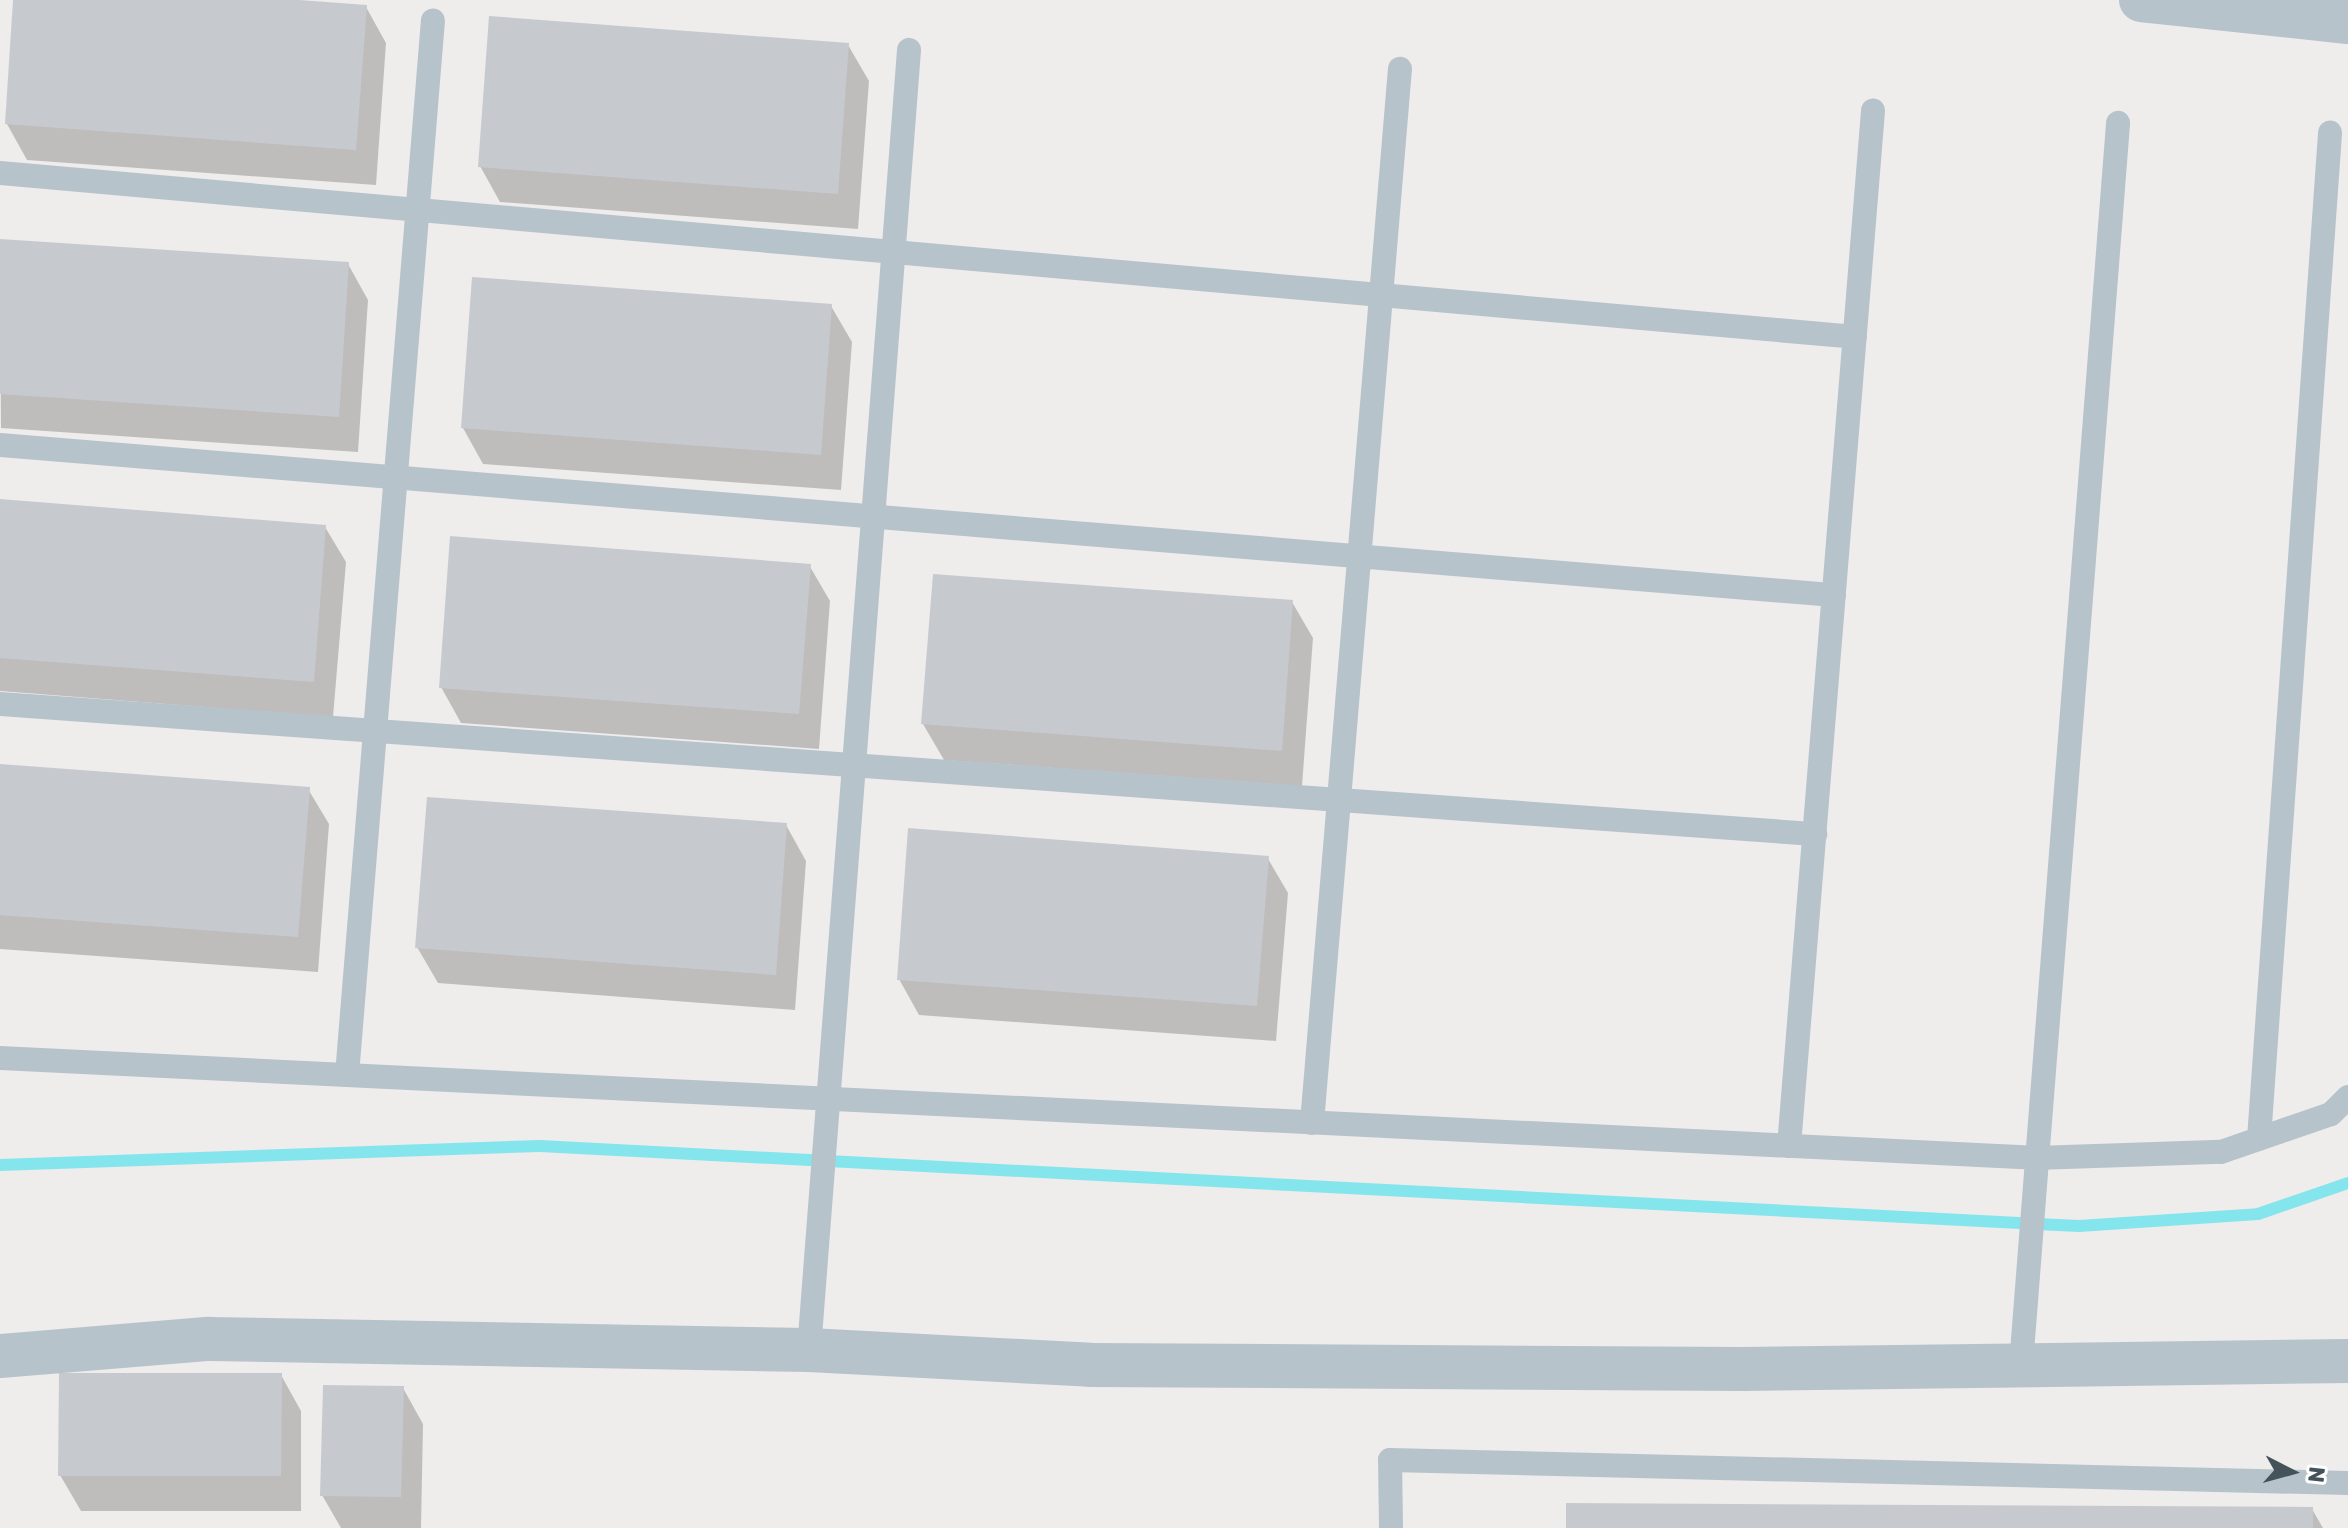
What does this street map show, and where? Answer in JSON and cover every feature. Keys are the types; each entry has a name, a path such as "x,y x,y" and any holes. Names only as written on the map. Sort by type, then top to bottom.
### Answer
{"street":[{"path":"2141,0 2280,7 2348,22"},
{"path":"0,1356 209,1339 809,1350 1091,1365 1743,1369 2348,1361"}],"lane":[{"path":"347,1075 433,20"},
{"path":"809,1350 909,50"},
{"path":"1312,1123 1400,69"},
{"path":"1789,1146 1873,110"},
{"path":"2021,1365 2118,123"},
{"path":"2259,1139 2330,133"},
{"path":"0,173 1855,337"},
{"path":"0,445 1834,595"},
{"path":"0,704 1815,834"},
{"path":"0,1058 2036,1158 2221,1152 2331,1114 2348,1097"},
{"path":"1391,1528 1390,1460 2348,1483"}],"building":[{"path":"13,0 299,0 367,5 356,150 5,124"},
{"path":"489,16 849,43 838,194 478,167"},
{"path":"0,239 349,262 339,417 0,394"},
{"path":"472,277 832,304 821,455 461,428"},
{"path":"0,499 326,525 314,682 0,658"},
{"path":"450,536 811,564 799,714 439,688"},
{"path":"933,574 1293,600 1282,751 921,724"},
{"path":"0,764 310,787 298,937 0,915"},
{"path":"427,797 787,823 776,975 415,948"},
{"path":"908,828 1269,856 1257,1006 897,980"},
{"path":"59,1373 282,1373 281,1476 58,1476"},
{"path":"323,1385 404,1386 401,1497 320,1496"},
{"path":"1566,1503 2313,1507 2313,1528 1566,1528"}],"waterway":[{"path":"0,1165 540,1146 2079,1226 2258,1214 2348,1183"}]}
